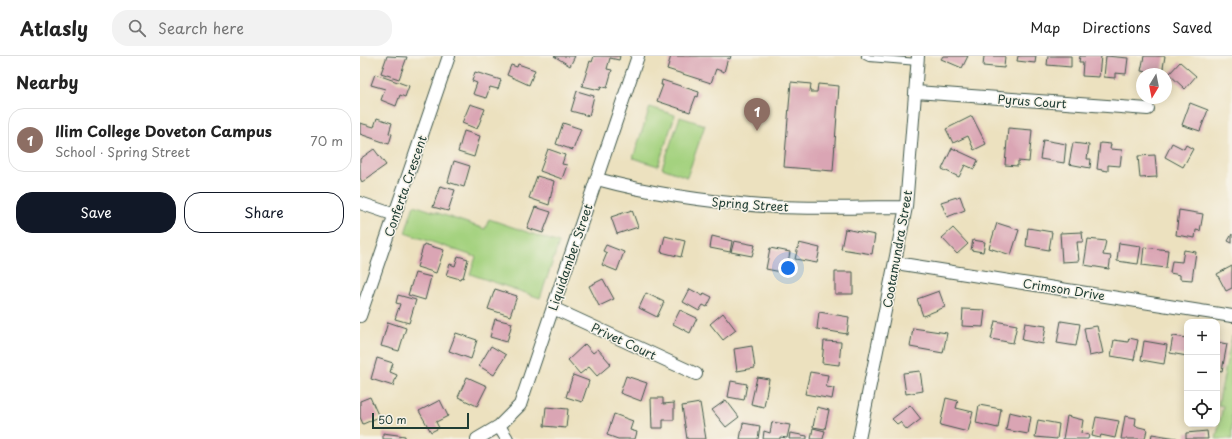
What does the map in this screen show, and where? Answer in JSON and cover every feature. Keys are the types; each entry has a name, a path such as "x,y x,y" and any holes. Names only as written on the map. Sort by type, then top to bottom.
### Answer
{"street":[{"name":"Conferta Crescent","path":"360,316 449,56"},
{"name":"Liquidamber Street","path":"477,439 499,426 520,405 638,56"},
{"name":"Cootamundra Street","path":"859,439 896,263 906,207 918,59"},
{"name":"Pyrus Court","path":"916,92 1148,109"},
{"name":"Spring Street","path":"596,179 627,188 696,200 778,207 906,207"},
{"path":"360,203 395,215"},
{"name":"Crimson Drive","path":"896,263 1232,316"},
{"name":"Privet Court","path":"553,308 696,374"},
{"path":"499,426 507,439"}],"lane":[{"path":"865,56 884,60 918,59"}],"green space":[{"path":"650,107 675,115 658,166 633,158"},
{"path":"680,117 705,125 687,177 662,168"},
{"path":"414,205 485,229 489,219 559,243 540,298 470,274 476,257 405,233"},
{"path":"1232,336 1232,439 1216,439 1219,427 1220,427 1223,406 1220,405 1220,395"}],"building":[{"path":"387,56 407,57 399,79 381,73"},
{"path":"554,56 575,56 570,66"},
{"path":"594,56 620,56 619,60 610,58 607,69 612,70 607,88 601,86 600,90 582,86 590,61 592,62"},
{"path":"671,56 731,56 730,59 728,58 724,72 716,69 711,83 667,69"},
{"path":"943,56 968,56 962,68 941,59"},
{"path":"984,56 1005,56 1004,68 983,66"},
{"path":"1018,56 1036,56 1035,63 1017,61"},
{"path":"1048,56 1071,56 1071,67 1047,65"},
{"path":"1080,56 1101,56 1099,77 1082,76 1083,62 1079,62"},
{"path":"1106,56 1128,58 1126,74 1115,73 1115,78 1104,77"},
{"path":"1144,56 1165,56 1163,68 1142,68"},
{"path":"1180,62 1196,76 1185,89 1172,77 1172,71"},
{"path":"518,64 535,70 529,85 507,75 511,65 517,67"},
{"path":"475,72 501,80 498,89 490,87 486,98 473,94 477,83 472,81"},
{"path":"375,74 409,86 405,97 400,95 396,106 381,100 385,89 371,85"},
{"path":"662,80 699,92 690,112 657,101 663,85 661,85"},
{"path":"791,82 811,84 810,92 817,92 818,84 839,86 833,171 784,167"},
{"path":"577,91 594,96 589,116 571,111"},
{"path":"1190,103 1208,110 1200,131 1182,125"},
{"path":"470,104 485,109 477,129 462,123"},
{"path":"972,116 986,144 974,150 968,136 953,143 946,129"},
{"path":"377,118 392,123 389,133 392,134 389,144 360,134 360,123 374,127"},
{"path":"563,123 581,129 573,150 556,144"},
{"path":"1008,128 1032,130 1029,162 1018,161 1018,166 1005,165"},
{"path":"464,131 480,136 474,157 458,152"},
{"path":"1043,140 1066,144 1064,163 1040,159"},
{"path":"1073,143 1089,145 1087,159 1091,159 1090,168 1069,164"},
{"path":"1100,143 1111,144 1110,149 1122,150 1120,166 1108,165 1108,171 1097,169"},
{"path":"1172,143 1184,149 1186,145 1193,149 1183,167 1165,157"},
{"path":"952,148 978,160 974,169 965,165 959,177 942,169"},
{"path":"374,149 386,165 362,182 360,178 360,159"},
{"path":"548,149 565,155 562,164 567,165 562,179 540,171"},
{"path":"1155,155 1157,177 1140,178 1138,156"},
{"path":"454,161 470,166 464,187 448,182"},
{"path":"537,176 554,181 549,205 529,198"},
{"path":"440,186 455,190 448,211 433,207"},
{"path":"960,196 965,210 947,217 941,202"},
{"path":"535,207 551,212 543,233 527,228"},
{"path":"632,210 638,227 617,234 611,217"},
{"path":"1179,210 1203,214 1200,231 1196,230 1195,238 1176,235"},
{"path":"997,223 1019,230 1011,255 989,248"},
{"path":"953,228 968,244 957,254 942,238"},
{"path":"1028,228 1052,232 1049,250 1026,246"},
{"path":"845,229 875,235 872,254 841,249"},
{"path":"1082,232 1083,242 1077,242 1079,261 1062,262 1060,233"},
{"path":"1232,234 1232,243 1228,241"},
{"path":"665,236 685,241 681,257 661,252"},
{"path":"712,236 732,241 730,252 710,248"},
{"path":"1088,239 1106,241 1103,255 1111,256 1109,269 1084,265"},
{"path":"973,240 985,242 983,252 971,250"},
{"path":"734,241 755,245 752,256 731,252"},
{"path":"799,243 820,248 817,263 795,259"},
{"path":"1119,243 1141,246 1138,264 1117,261"},
{"path":"424,244 444,250 436,273 417,267"},
{"path":"606,245 624,252 617,271 602,265 607,253 603,251"},
{"path":"1144,247 1168,250 1166,268 1142,265"},
{"path":"770,248 790,252 786,273 766,269"},
{"path":"1184,250 1196,252 1192,280 1180,279 1180,275 1170,273 1172,261 1182,262"},
{"path":"458,256 468,259 463,278 461,277 460,279 446,275 450,264 455,266"},
{"path":"1232,266 1232,288 1226,291 1217,274"},
{"path":"835,272 853,272 853,294 835,294"},
{"path":"415,273 431,277 425,300 408,295"},
{"path":"603,279 614,299 599,306 589,286"},
{"path":"495,289 517,296 510,316 488,309"},
{"path":"690,289 703,296 704,293 712,297 707,307 703,305 699,311 683,302"},
{"path":"939,291 945,307 923,316 917,299"},
{"path":"646,293 664,302 657,317 639,308"},
{"path":"398,295 416,300 409,323 395,319 400,304 396,303"},
{"path":"963,309 985,310 983,327 962,326"},
{"path":"680,310 697,318 690,333 673,324"},
{"path":"819,312 849,317 847,334 817,329"},
{"path":"723,313 736,330 723,340 710,324"},
{"path":"495,319 512,323 507,342 490,337"},
{"path":"995,321 1017,325 1013,343 991,339"},
{"path":"1061,321 1080,324 1076,346 1057,343"},
{"path":"388,322 406,328 399,351 381,346"},
{"path":"1025,323 1046,326 1043,344 1022,340"},
{"path":"1097,326 1103,353 1089,356 1084,328"},
{"path":"913,328 947,333 943,353 910,347"},
{"path":"456,333 477,340 471,359 449,351"},
{"path":"1173,336 1184,338 1184,355 1170,353"},
{"path":"1129,338 1138,340 1134,360 1111,356 1114,340 1128,342"},
{"path":"824,341 841,342 839,365 822,363"},
{"path":"1144,341 1167,345 1164,364 1141,360"},
{"path":"1220,343 1227,344 1222,371 1220,371"},
{"path":"585,344 593,353 598,349 611,364 597,376 589,367 580,374 568,360"},
{"path":"491,346 506,355 494,375 479,366"},
{"path":"752,346 755,368 737,371 734,349"},
{"path":"377,358 393,363 390,372 397,375 393,386 371,379"},
{"path":"920,371 923,391 906,394 903,373"},
{"path":"810,372 828,375 826,387 834,388 832,399 805,394"},
{"path":"573,375 589,381 582,402 566,397"},
{"path":"626,376 647,383 641,401 620,393"},
{"path":"467,377 487,386 477,406 458,397"},
{"path":"757,377 769,379 764,407 751,404"},
{"path":"731,381 747,384 744,400 728,397"},
{"path":"370,397 379,417 363,424 360,417 360,401"},
{"path":"651,398 663,398 663,404 674,403 674,420 663,420 663,428 652,428"},
{"path":"946,398 958,401 956,408 973,412 968,432 940,425"},
{"path":"440,400 448,416 436,422 439,428 431,432 419,411"},
{"path":"726,400 739,417 726,427 712,410"},
{"path":"700,403 706,439 687,439 682,406"},
{"path":"910,405 921,419 907,430 900,422 897,424 892,419"},
{"path":"979,405 1001,409 998,428 976,423"},
{"path":"546,407 568,409 566,428 544,426"},
{"path":"817,407 829,410 825,429 813,427"},
{"path":"1009,412 1031,417 1028,434 1006,430"},
{"path":"614,414 633,421 630,430 637,432 635,439 618,439 607,435"},
{"path":"1067,416 1083,420 1081,433 1089,435 1088,439 1063,439"},
{"path":"1125,416 1136,418 1135,426 1147,429 1145,439 1121,439"},
{"path":"1096,417 1119,421 1115,438 1101,435 1100,438 1092,436"},
{"path":"1038,420 1059,424 1057,439 1035,437"},
{"path":"772,422 790,425 787,438 780,437 780,439 763,439 764,431 770,433"},
{"path":"743,423 760,426 758,439 740,439"},
{"path":"813,428 825,431 823,439 811,439"},
{"path":"1207,431 1208,439 1186,439 1186,433"},
{"path":"383,433 405,436 405,439 383,439"},
{"path":"790,433 807,436 807,439 789,439"},
{"path":"1152,434 1177,438 1177,439 1151,439"}],"place":[{"name":"Ilim College Doveton Campus","path":"757,131"}]}
